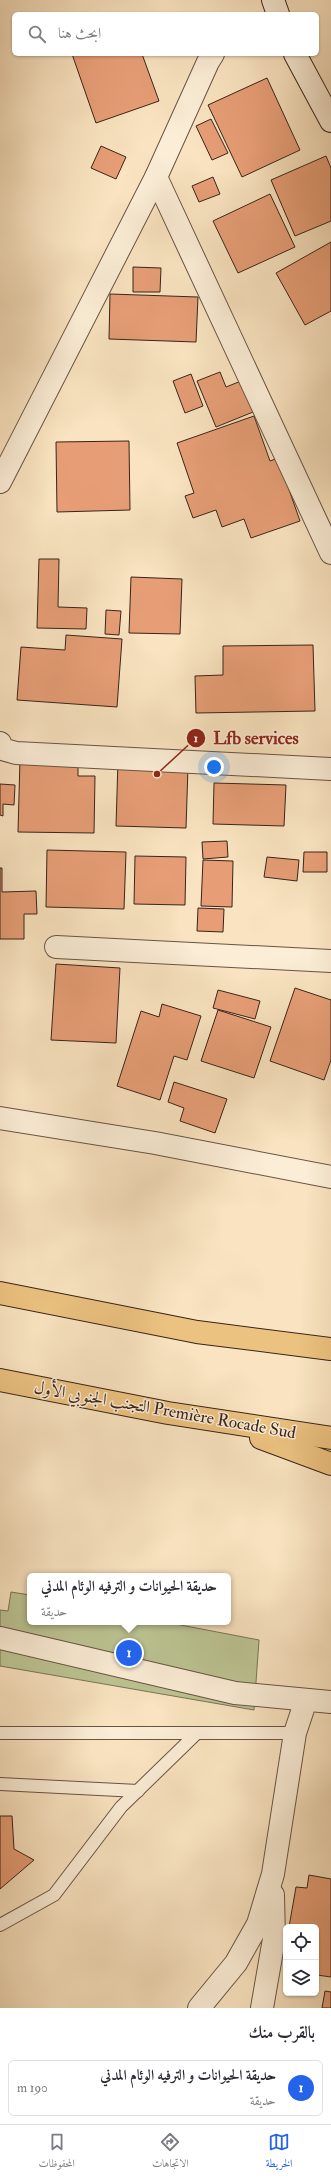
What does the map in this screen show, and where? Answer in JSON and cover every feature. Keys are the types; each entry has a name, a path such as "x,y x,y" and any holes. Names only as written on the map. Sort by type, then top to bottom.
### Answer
{"highway":[{"path":"0,1293 197,1332 331,1349"},
{"name":"التجنب الجنوبي الأول Première Rocade Sud","path":"0,1380 170,1412 331,1438"},
{"path":"170,1412 249,1434 313,1456 331,1464"}],"street":[{"path":"0,482 156,177 208,62 212,56"},
{"path":"296,56 331,120"},
{"path":"156,177 331,553"},
{"path":"0,743 2,749 16,753 331,769"},
{"path":"56,947 331,961"},
{"path":"0,1118 155,1142 331,1177"},
{"path":"0,1638 235,1693 331,1702"},
{"path":"199,2008 236,1963 258,1924 273,1874 295,1733 306,1700"},
{"path":"262,2008 274,1939 273,1874"}],"lane":[{"path":"0,1733 295,1733"},
{"path":"0,1924 54,1895 121,1807 196,1734"},
{"path":"0,1784 138,1791"}],"green space":[{"path":"11,1592 27,1595 27,1625 181,1625 259,1640 254,1710 0,1666 0,1610 8,1611"}],"building":[{"path":"73,56 143,56 159,101 96,123"},
{"path":"267,78 300,150 242,177 208,105"},
{"path":"211,119 228,153 212,160 196,126"},
{"path":"101,146 126,157 116,179 91,168"},
{"path":"326,156 331,168 331,221 295,236 271,180"},
{"path":"213,177 220,194 199,202 192,186"},
{"path":"270,194 295,247 238,273 213,221"},
{"path":"331,242 331,311 305,325 276,273"},
{"path":"133,267 161,268 160,292 133,292"},
{"path":"110,294 198,297 196,342 109,339"},
{"path":"220,372 226,387 246,379 258,410 216,427 197,381"},
{"path":"191,374 203,406 185,413 173,381"},
{"path":"254,416 270,461 278,458 300,521 251,538 244,519 222,527 216,510 193,518 185,496 194,493 177,443"},
{"path":"129,441 130,510 57,512 56,442"},
{"path":"39,559 59,559 58,607 87,608 86,629 37,628"},
{"path":"131,577 182,579 180,634 129,633"},
{"path":"106,610 121,611 119,635 105,634"},
{"path":"66,635 122,639 117,707 17,700 21,647 65,650"},
{"path":"313,645 315,711 196,713 195,676 223,675 223,646"},
{"path":"20,759 78,761 78,776 95,776 94,833 18,832"},
{"path":"118,761 188,767 186,828 116,826"},
{"path":"214,783 286,785 284,826 213,824"},
{"path":"0,784 15,785 14,805 3,804 3,816 0,815"},
{"path":"227,841 228,857 203,859 202,842"},
{"path":"47,850 126,852 124,909 46,907"},
{"path":"304,852 327,852 327,872 303,872"},
{"path":"135,856 186,857 185,905 134,904"},
{"path":"267,857 299,860 297,881 264,877"},
{"path":"203,860 233,861 232,907 201,906"},
{"path":"0,868 2,868 2,892 36,891 37,914 24,914 24,939 0,939"},
{"path":"198,908 224,909 223,932 197,931"},
{"path":"56,964 120,968 116,1043 51,1040"},
{"path":"295,988 331,1000 331,1060 324,1080 270,1061"},
{"path":"218,990 260,1001 255,1019 213,1008"},
{"path":"162,1004 201,1016 187,1060 174,1056 160,1100 117,1086 141,1011 159,1017"},
{"path":"218,1010 271,1027 254,1078 201,1061"},
{"path":"174,1082 227,1099 215,1133 180,1121 184,1108 168,1102"},
{"path":"0,1816 12,1816 14,1849 34,1860 0,1889"},
{"path":"309,1875 331,1879 331,1977 319,1975 319,1924 290,1924 296,1887 307,1888"},
{"path":"325,1991 331,1992 331,2008 322,2008"}],"place":[{"name":"Lfb services","path":"157,774"},
{"name":"حديقة الحيوانات و الترفيه الوئام المدني","path":"129,1653"}]}
